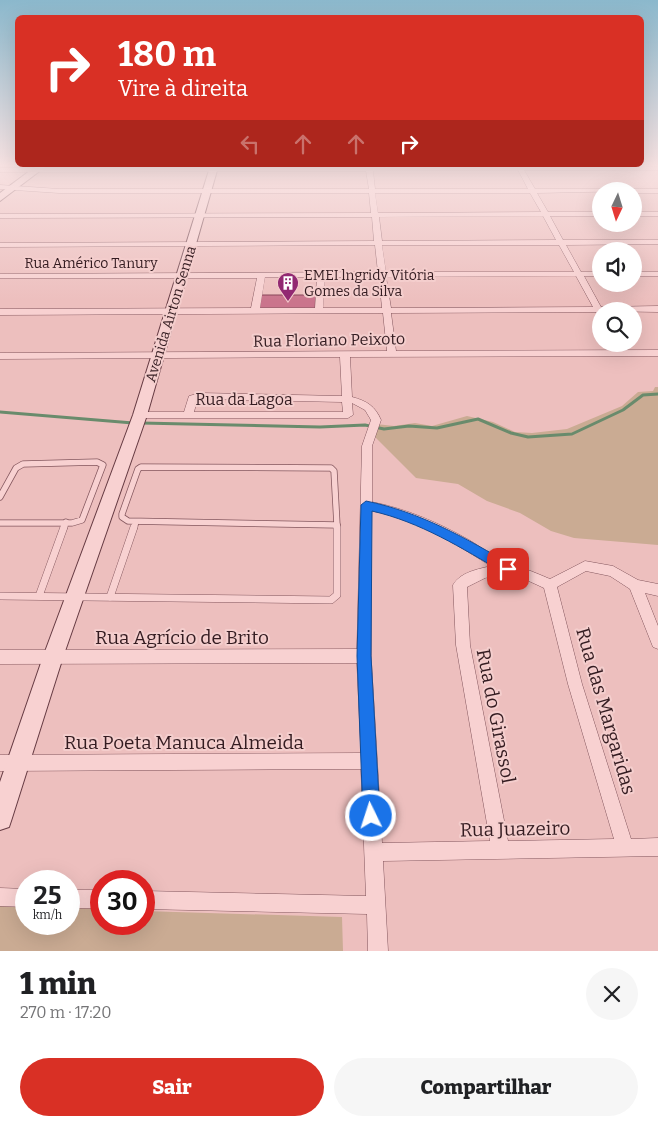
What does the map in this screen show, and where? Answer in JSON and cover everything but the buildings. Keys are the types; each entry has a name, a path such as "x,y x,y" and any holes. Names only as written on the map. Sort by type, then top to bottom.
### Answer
{"street":[{"name":"Avenida Airton Senna","path":"138,422 201,211"},
{"path":"374,211 392,354"},
{"path":"543,211 594,302"},
{"path":"0,216 592,214"},
{"path":"642,214 658,214"},
{"path":"0,244 658,242"},
{"name":"Rua Américo Tanury","path":"0,276 592,274"},
{"path":"642,274 658,274"},
{"path":"254,311 261,275"},
{"path":"319,311 321,275"},
{"path":"642,310 658,309"},
{"path":"0,312 385,310 592,312"},
{"name":"Rua Floriano Peixoto","path":"0,356 158,357 658,353"},
{"path":"345,356 347,399"},
{"path":"188,415 192,400 200,396 347,399 359,401 374,414 376,420 368,446 364,656 378,951"},
{"name":"Rua da Lagoa","path":"138,422 188,415 348,415 347,399"},
{"path":"0,818 9,763 52,657 138,422"},
{"path":"366,505 396,512 419,521 508,569 550,585 585,566 613,572 635,584 658,590"},
{"name":"Rua do Girassol","path":"501,851 463,645 458,588 468,578 508,569"},
{"path":"635,584 658,643"},
{"name":"Rua das Margaridas","path":"550,585 575,684 625,848"},
{"name":"Rua Agrício de Brito","path":"0,657 364,656"},
{"name":"Rua Poeta Manuca Almeida","path":"9,763 368,761"},
{"name":"Rua Juazeiro","path":"374,852 658,847"},
{"path":"0,897 15,898"},
{"path":"155,900 376,905"}],"lane":[{"path":"0,497 16,468 23,464 102,463 103,468 86,515 78,522 0,522"},
{"path":"0,596 331,600 335,598 339,591 337,525 334,471 328,468 141,467 138,470 122,514 124,520 136,522 337,525"},
{"path":"39,596 66,522"},
{"path":"110,597 136,522"}],"shaded area":[{"path":"655,387 658,387 658,545 574,538 551,531 520,513 487,501 458,484 416,478 370,432 376,424 394,426 415,423 432,426 467,416 493,422 515,432 532,433 567,429 622,406 638,392 653,391"},
{"path":"0,906 15,907 15,935 80,935 80,908 90,909 90,935 155,935 155,911 342,917 343,951 0,951"}],"waterway":[{"path":"141,423 320,427 365,425 384,429 409,426 437,428 478,419 511,433 528,437 572,434 623,410 643,395 658,394"},
{"path":"0,412 133,423"}],"place":[{"name":"EMEI lngridy Vitória Gomes da Silva","path":"288,302"}],"route":[{"path":"371,816 364,656 366,505 380,507 419,521 508,569"}]}
